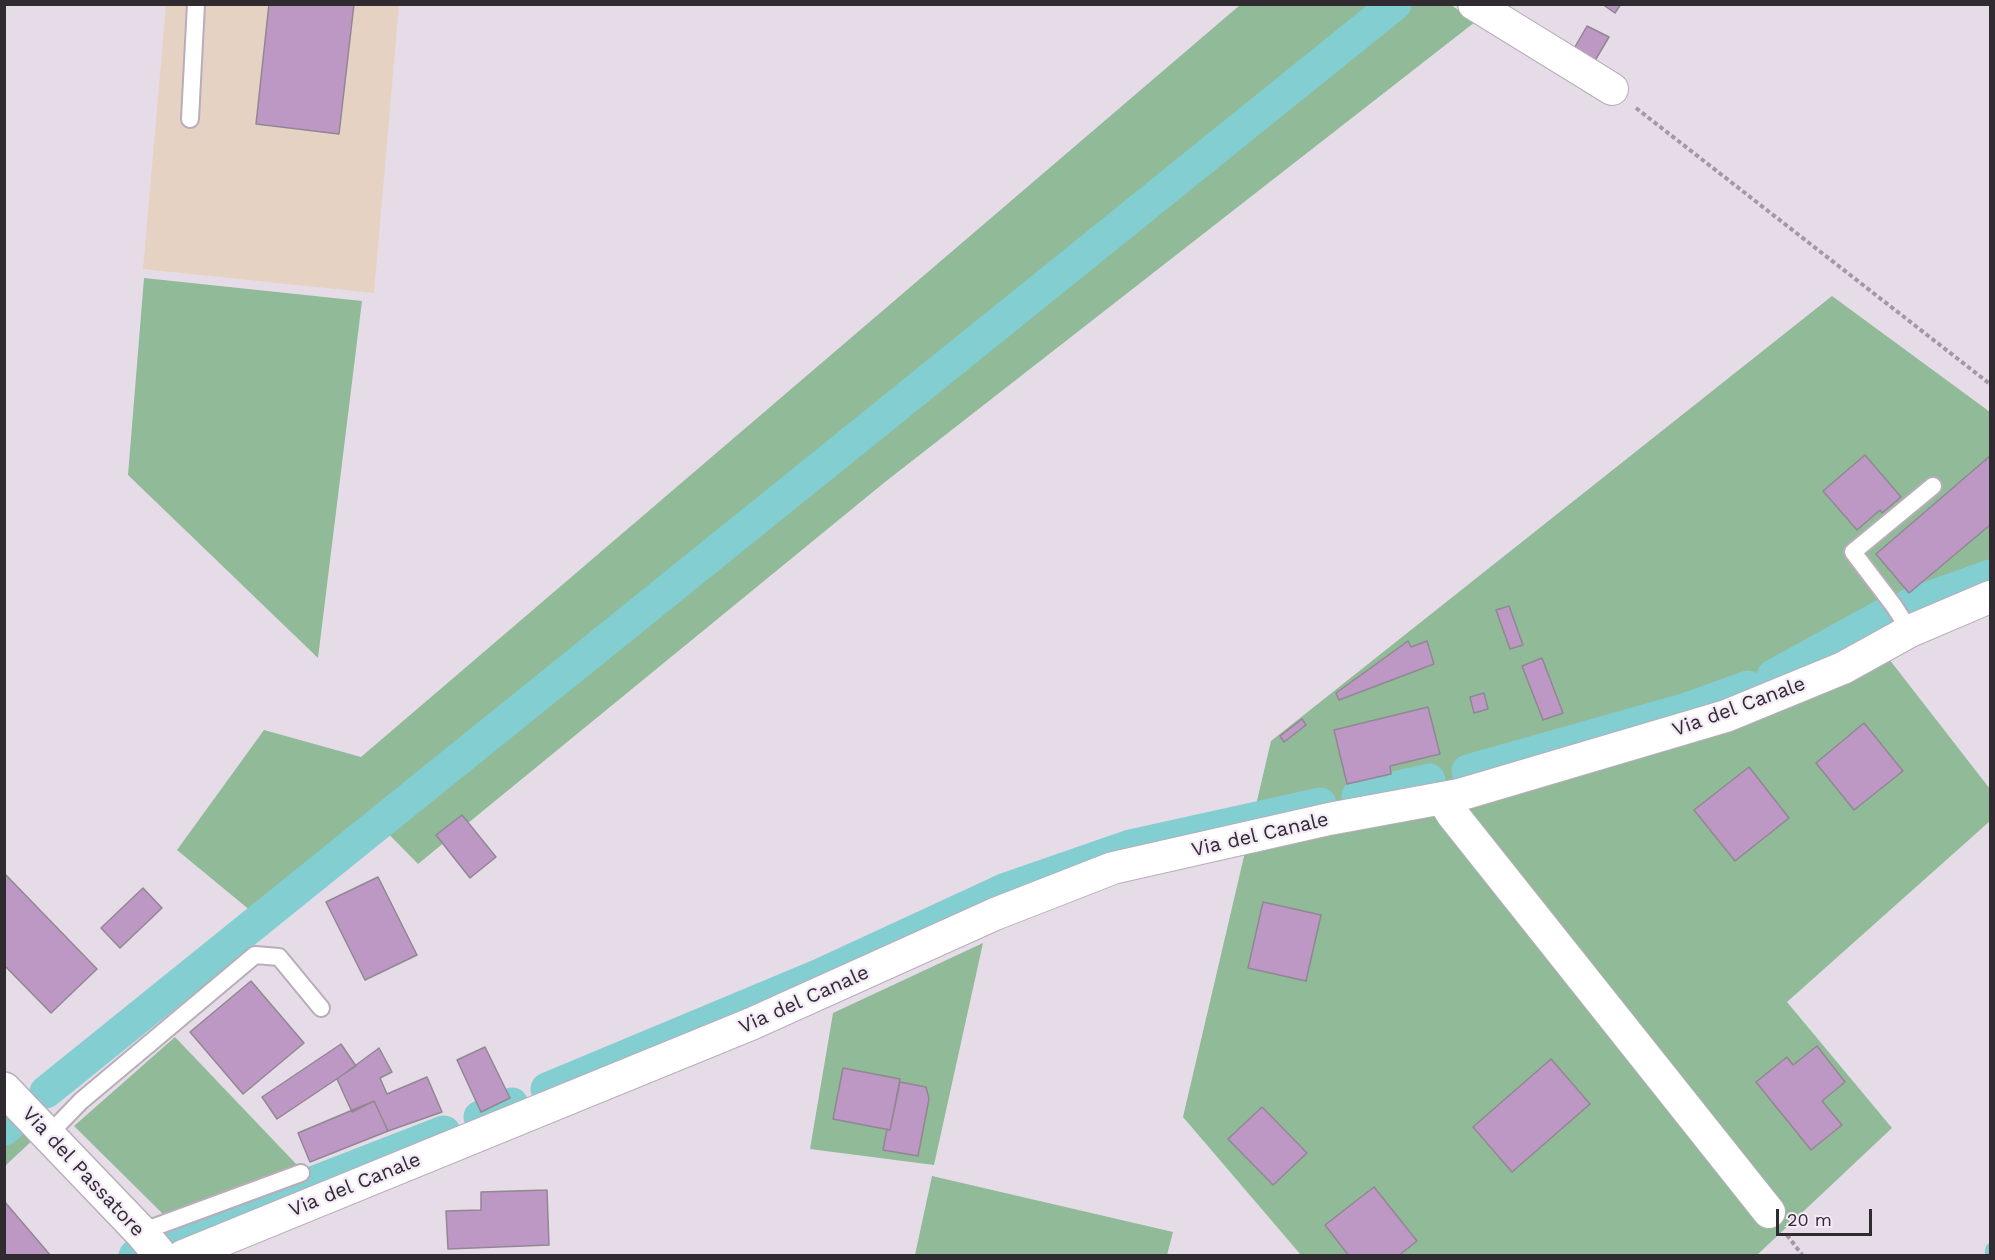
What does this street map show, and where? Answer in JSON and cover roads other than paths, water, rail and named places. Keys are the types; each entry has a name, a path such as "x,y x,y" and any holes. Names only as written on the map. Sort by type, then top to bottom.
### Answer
{"street":[{"path":"1474,4 1612,89"},
{"name":"Via del Canale","path":"183,1256 751,1024 995,915 1113,868 1329,819 1442,798 1726,716 1843,668 1910,631 1990,597"},
{"path":"1442,798 1453,815 1769,1212"},
{"name":"Via del Passatore","path":"8,1099 49,1134 151,1244"}],"lane":[{"path":"190,119 196,4"},
{"path":"1910,631 1853,552 1933,486"},
{"path":"49,1134 81,1101 255,955 279,957 321,1008"},
{"path":"151,1244 301,1173"}],"waterway":[{"path":"46,1092 1395,4"},
{"path":"1909,605 1990,576"},
{"path":"1773,676 1882,616"},
{"path":"1468,771 1684,710 1748,687"},
{"path":"1358,796 1429,780"},
{"path":"547,1089 820,975 1006,889 1130,846 1320,804"},
{"path":"480,1117 512,1104"},
{"path":"4,1129 9,1125"},
{"path":"176,1236 444,1132"},
{"path":"1989,1256 1990,1248"}]}
